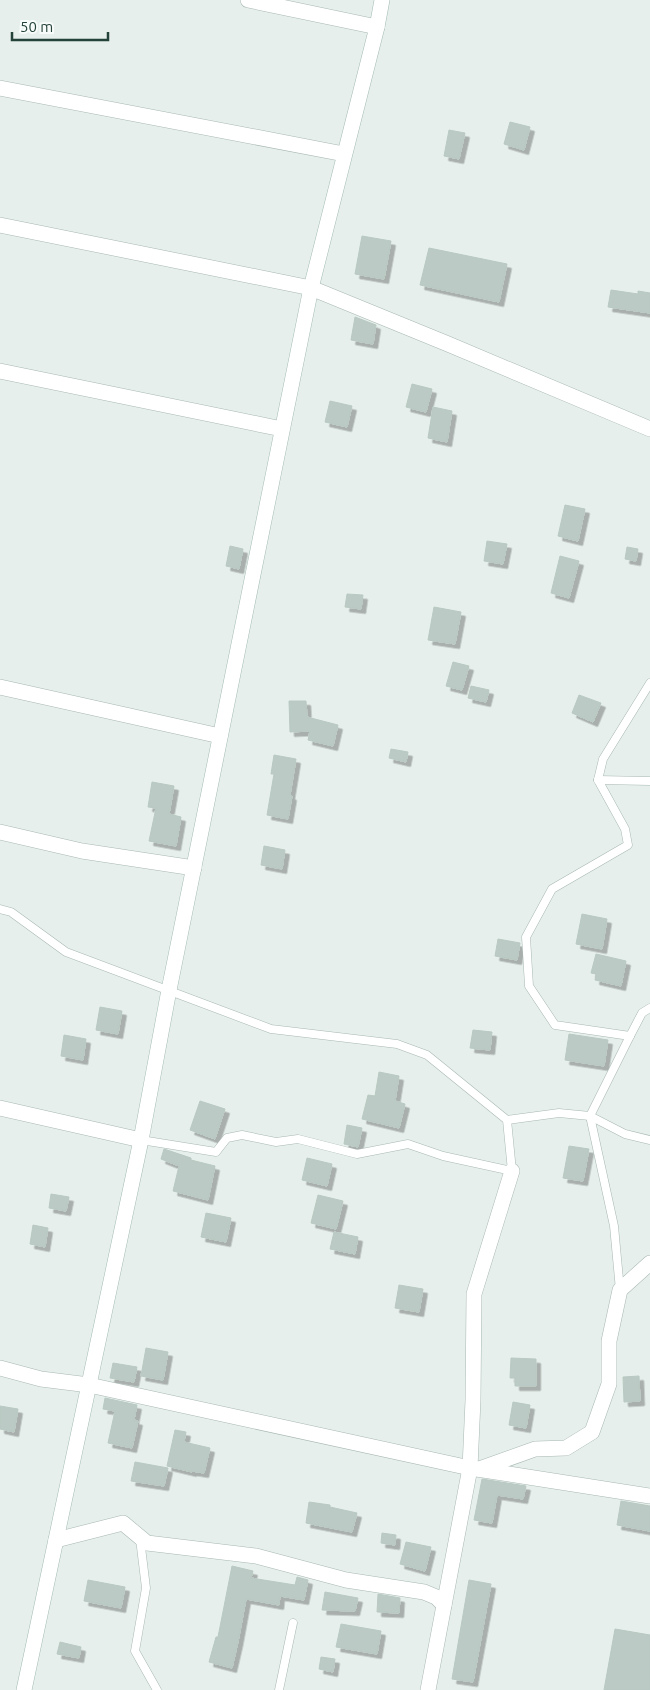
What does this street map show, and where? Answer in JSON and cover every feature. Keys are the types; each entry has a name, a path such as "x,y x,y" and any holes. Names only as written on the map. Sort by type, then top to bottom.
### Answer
{"street":[{"path":"248,0 377,27"},
{"path":"24,1690 141,1140 169,990 311,288 377,27 382,0"},
{"path":"0,88 344,154"},
{"path":"0,225 311,288 650,429"},
{"path":"0,372 282,429"},
{"path":"0,687 220,736"},
{"path":"0,832 82,851 194,868"},
{"path":"0,1108 141,1140"},
{"path":"428,1690 473,1468 474,1294 512,1171"},
{"path":"473,1468 535,1449 566,1448 592,1432 609,1384 609,1341 620,1290 650,1263"},
{"path":"0,1368 41,1378 89,1385 473,1468 650,1496"},
{"path":"56,1540 123,1523 147,1543 256,1556 346,1580 424,1592 436,1598 444,1605"}],"lane":[{"path":"630,1036 555,1025 529,986 526,937 552,889 628,845 625,829 598,780 603,759 650,683"},
{"path":"598,780 650,781"},
{"path":"0,910 11,912 66,952 271,1030 397,1044 427,1055 507,1120 512,1171 443,1156 408,1144 357,1154 298,1139 276,1142 242,1134 227,1138 216,1152 141,1140"},
{"path":"620,1290 614,1226 590,1116 642,1014 650,1008"},
{"path":"507,1120 559,1113 590,1116 625,1134 650,1140"},
{"path":"140,1537 146,1588 135,1651 157,1690"},
{"path":"279,1690 293,1623"}],"building":[{"path":"510,122 530,127 524,150 504,144"},
{"path":"449,130 465,133 459,159 444,156"},
{"path":"362,236 391,241 384,279 355,274"},
{"path":"429,248 507,264 499,302 420,285"},
{"path":"611,290 638,294 638,291 650,293 650,313 608,307"},
{"path":"355,317 376,325 373,344 351,340"},
{"path":"412,384 432,389 426,412 406,407"},
{"path":"330,401 352,406 347,427 325,422"},
{"path":"433,407 452,411 447,442 428,438"},
{"path":"565,505 585,509 578,541 558,536"},
{"path":"487,541 507,544 503,564 484,561"},
{"path":"230,546 243,549 239,569 226,566"},
{"path":"627,547 638,549 636,561 625,559"},
{"path":"560,556 579,561 569,598 551,593"},
{"path":"347,594 363,595 361,609 345,607"},
{"path":"434,607 461,612 455,644 428,640"},
{"path":"453,662 469,666 462,690 446,686"},
{"path":"471,686 489,690 486,702 468,698"},
{"path":"579,695 601,703 593,722 572,713"},
{"path":"289,701 306,701 307,717 338,725 333,746 308,740 310,731 290,732"},
{"path":"391,749 408,752 406,762 389,758"},
{"path":"274,755 296,759 288,819 267,815 274,774 271,774"},
{"path":"152,782 174,786 169,814 181,817 176,846 149,841 156,808 148,807"},
{"path":"264,846 285,850 282,869 261,865"},
{"path":"582,914 607,919 602,949 576,944"},
{"path":"498,939 520,943 517,960 495,956"},
{"path":"596,954 626,961 621,986 595,980 596,974 591,973"},
{"path":"100,1007 122,1011 118,1034 96,1030"},
{"path":"473,1030 492,1032 490,1050 470,1048"},
{"path":"569,1034 608,1040 604,1066 565,1060"},
{"path":"64,1035 86,1039 83,1060 61,1056"},
{"path":"379,1072 399,1076 395,1101 405,1104 399,1128 362,1119 368,1095 375,1096"},
{"path":"200,1101 225,1109 215,1139 190,1130"},
{"path":"347,1125 362,1128 358,1147 344,1144"},
{"path":"569,1146 589,1149 583,1181 563,1178"},
{"path":"164,1149 191,1158 191,1160 215,1166 208,1200 173,1191 179,1166 161,1159"},
{"path":"307,1158 332,1164 327,1186 302,1180"},
{"path":"51,1194 69,1197 66,1211 49,1208"},
{"path":"318,1195 343,1201 336,1229 311,1223"},
{"path":"206,1213 231,1218 226,1242 201,1237"},
{"path":"33,1225 48,1228 45,1247 30,1244"},
{"path":"334,1232 358,1237 355,1254 330,1249"},
{"path":"399,1285 423,1289 419,1312 395,1308"},
{"path":"146,1348 168,1352 163,1380 141,1376"},
{"path":"511,1358 536,1359 536,1386 515,1386 515,1378 510,1378"},
{"path":"113,1363 137,1367 134,1382 110,1378"},
{"path":"639,1376 640,1401 624,1402 623,1377"},
{"path":"105,1398 137,1405 134,1420 138,1421 132,1448 108,1443 115,1411 103,1409"},
{"path":"513,1402 530,1405 526,1428 509,1425"},
{"path":"0,1406 18,1409 14,1432 0,1429"},
{"path":"175,1430 186,1432 184,1442 210,1448 204,1473 167,1466"},
{"path":"135,1462 168,1468 164,1486 131,1481"},
{"path":"482,1479 526,1486 523,1499 497,1495 492,1523 474,1520"},
{"path":"621,1501 650,1506 650,1531 617,1525"},
{"path":"309,1502 330,1505 330,1507 357,1513 352,1532 306,1523"},
{"path":"382,1533 396,1535 395,1545 381,1543"},
{"path":"406,1542 431,1547 425,1571 400,1564"},
{"path":"232,1566 253,1571 251,1578 295,1585 297,1577 308,1580 304,1600 280,1596 279,1605 246,1599 232,1668 209,1662 216,1637 218,1637"},
{"path":"88,1580 125,1587 121,1608 84,1601"},
{"path":"469,1580 491,1584 473,1682 452,1679"},
{"path":"325,1592 358,1598 355,1611 322,1610"},
{"path":"378,1594 400,1598 399,1613 377,1612"},
{"path":"341,1624 381,1631 377,1654 336,1647"},
{"path":"615,1629 650,1635 650,1690 604,1690"},
{"path":"60,1642 81,1647 79,1658 57,1654"},
{"path":"321,1657 335,1659 333,1672 319,1669"}]}
